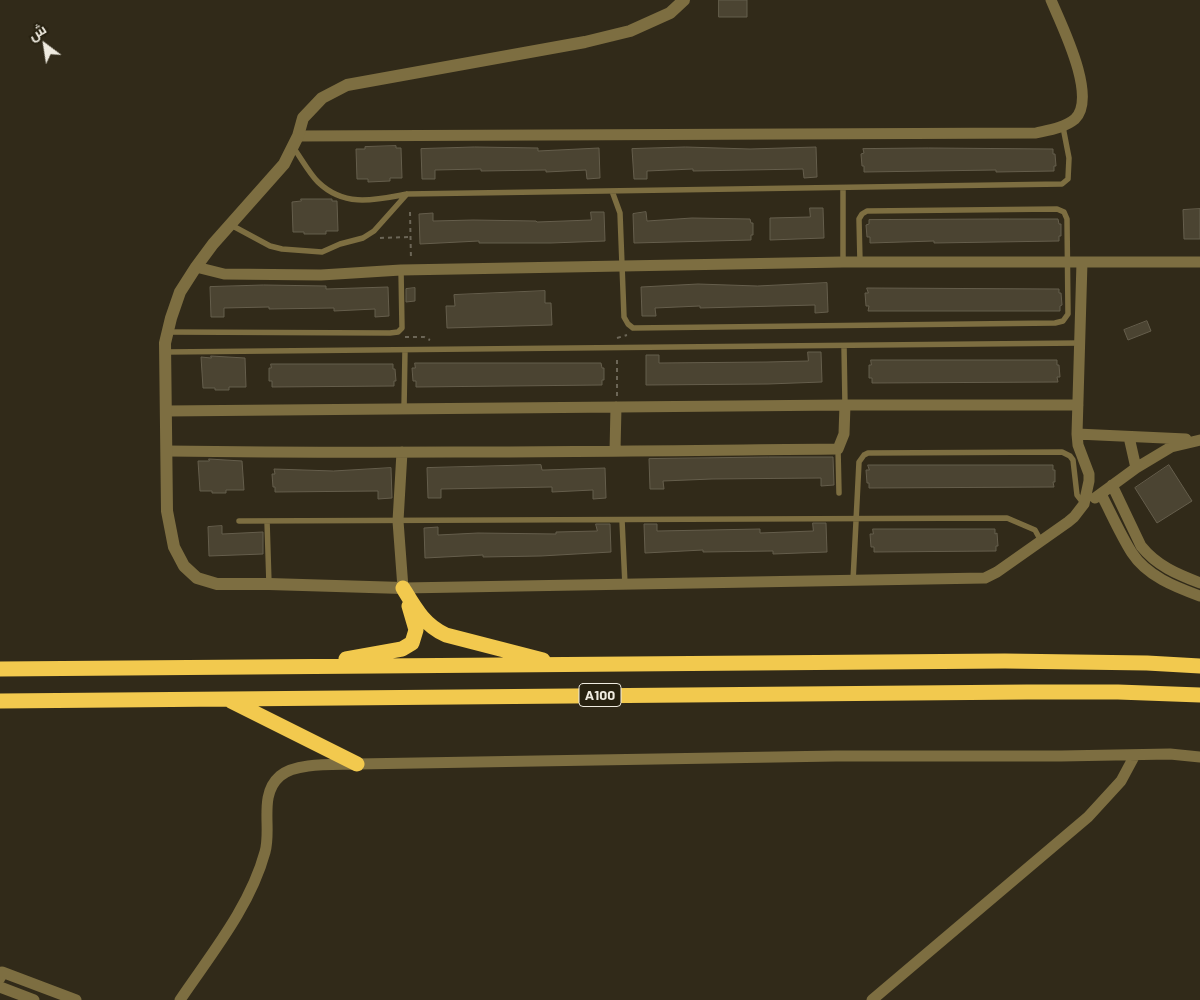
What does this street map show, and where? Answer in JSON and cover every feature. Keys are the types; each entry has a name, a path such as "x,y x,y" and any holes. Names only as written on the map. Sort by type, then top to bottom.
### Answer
{"highway":[{"path":"403,588 421,617 434,629 446,635 566,665"},
{"path":"310,667 402,649 412,643 416,630 403,588"},
{"name":"A100","path":"0,669 1005,661 1200,666"},
{"name":"A100","path":"0,701 1027,692 1118,692 1200,695"},
{"path":"228,699 357,764"}],"street":[{"path":"684,0 670,13 630,31 585,42 347,85 322,98 303,118 284,164 213,244 180,292 168,332 166,352 167,511 174,547 184,566 197,578 218,584 403,588 985,578 997,572 1068,522 1082,507 1136,468 1173,447 1200,440"},
{"path":"295,141 1036,133 1063,127 1076,118 1082,104 1082,82 1051,0"},
{"path":"196,268 224,274 321,275 406,269 844,262 1200,262"},
{"path":"1082,262 1077,434 1078,444 1090,481 1082,507"},
{"path":"166,411 845,405 1078,405"},
{"path":"167,451 402,452 838,449 844,434 845,405"},
{"path":"616,407 616,451"},
{"path":"1077,434 1200,440"},
{"path":"1128,437 1136,468"},
{"path":"402,452 398,521 403,588"},
{"path":"1112,484 1141,546 1147,553 1166,568 1200,583"},
{"path":"1101,494 1132,553 1139,562 1163,580 1200,596"},
{"path":"180,1000 235,919 254,881 269,835 268,798 274,782 280,776 295,768 357,764 836,756 1170,754 1200,757"},
{"path":"872,1000 1088,817 1121,781 1135,755"},
{"path":"1,975 76,1000"},
{"path":"0,987 34,1000"}],"lane":[{"path":"295,141 318,182 336,194 355,201 375,200 406,194 1062,184 1068,179 1069,158 1063,127"},
{"path":"843,188 844,262"},
{"path":"612,191 620,213 624,317 633,328 1055,323 1062,321 1068,314 1067,218 1064,212 1057,209 867,211 859,219 860,262"},
{"path":"230,224 270,246 282,249 322,252 340,244 362,238 374,231 406,194"},
{"path":"168,332 398,332 402,328 406,269"},
{"path":"166,352 1080,343"},
{"path":"844,346 845,405"},
{"path":"404,409 405,350"},
{"path":"838,449 839,492"},
{"path":"853,581 859,462 864,455 873,452 1062,452 1073,460 1077,495 1082,507"},
{"path":"239,521 1007,518 1035,530 1041,541"},
{"path":"622,520 625,584"},
{"path":"267,521 269,584"}],"path":[{"path":"406,269 411,237 410,212"},
{"path":"362,238 411,237"},
{"path":"398,332 406,338 424,337 434,343 436,350"},
{"path":"616,407 618,348"}],"building":[{"path":"719,0 747,0 747,17 719,17"},
{"path":"396,146 396,148 401,148 402,178 390,178 390,181 368,182 368,179 357,179 356,149"},
{"path":"475,147 538,148 538,151 599,148 600,178 587,179 586,170 546,172 546,170 481,171 481,169 435,170 435,179 422,179 421,149"},
{"path":"686,147 750,149 816,147 817,177 804,178 803,169 693,171 693,169 647,171 647,179 634,179 632,149"},
{"path":"863,149 1053,149 1056,166 1054,166 1054,171 864,172 864,166 862,166 861,154 864,153"},
{"path":"301,199 332,199 332,201 337,201 338,231 326,231 326,234 293,232 292,202 301,201"},
{"path":"810,208 823,208 824,238 770,240 770,218 810,217"},
{"path":"1200,209 1200,239 1184,239 1183,210"},
{"path":"591,212 604,212 605,241 479,243 479,241 420,244 419,214 433,213 433,221 537,222 591,220"},
{"path":"646,212 647,221 692,218 750,219 751,223 753,223 753,235 751,235 751,240 634,243 633,214"},
{"path":"1058,219 1059,224 1061,224 1059,241 870,243 870,237 867,237 866,225 869,224 869,220"},
{"path":"827,283 828,312 815,313 815,305 700,308 700,306 655,308 656,316 642,316 641,287 698,284 757,286"},
{"path":"264,285 326,286 326,289 388,287 389,316 375,317 375,309 334,311 334,308 269,309 269,307 224,308 224,317 211,317 210,287"},
{"path":"415,288 415,301 406,302 406,289"},
{"path":"867,288 1059,289 1062,305 1060,306 1060,311 868,311 869,306 866,306 865,293 868,293"},
{"path":"545,291 545,303 551,303 552,325 447,328 446,306 455,306 454,295"},
{"path":"1147,321 1151,331 1128,340 1124,330"},
{"path":"808,352 821,352 822,382 646,385 646,355 659,355 659,363 767,362 808,361"},
{"path":"211,356 245,358 246,387 229,387 229,390 203,388 201,357 211,358"},
{"path":"871,360 1057,360 1060,377 1057,377 1058,382 872,383 872,378 869,378"},
{"path":"415,363 601,363 602,368 604,368 604,380 602,380 602,385 416,387 416,381 413,381 412,368 415,368"},
{"path":"271,364 393,364 396,381 394,381 394,386 272,387 272,381 269,381 269,368 271,368"},
{"path":"833,457 834,485 821,486 821,478 712,479 663,481 664,489 650,489 649,459"},
{"path":"209,459 242,461 244,490 226,490 226,493 200,491 198,461 209,461"},
{"path":"541,465 542,470 605,468 606,498 593,499 593,490 552,492 552,487 441,489 441,498 428,498 427,468"},
{"path":"868,465 1053,465 1055,482 1053,482 1054,487 869,488 866,470 869,470"},
{"path":"1169,465 1192,501 1157,523 1135,488"},
{"path":"391,468 392,498 378,499 378,491 275,492 275,487 273,487 272,474 275,474 274,469 333,471"},
{"path":"813,523 826,523 827,552 773,554 773,551 703,552 703,550 645,553 644,524 657,524 657,531 760,529 760,533 813,531"},
{"path":"596,524 610,524 611,552 541,556 483,557 483,555 425,558 424,528 438,527 438,535 478,533 556,534 556,532 597,531"},
{"path":"222,526 222,534 263,532 263,554 209,556 208,527"},
{"path":"873,529 995,529 998,546 996,546 996,551 874,552 874,547 871,547 870,534 873,534"}]}
